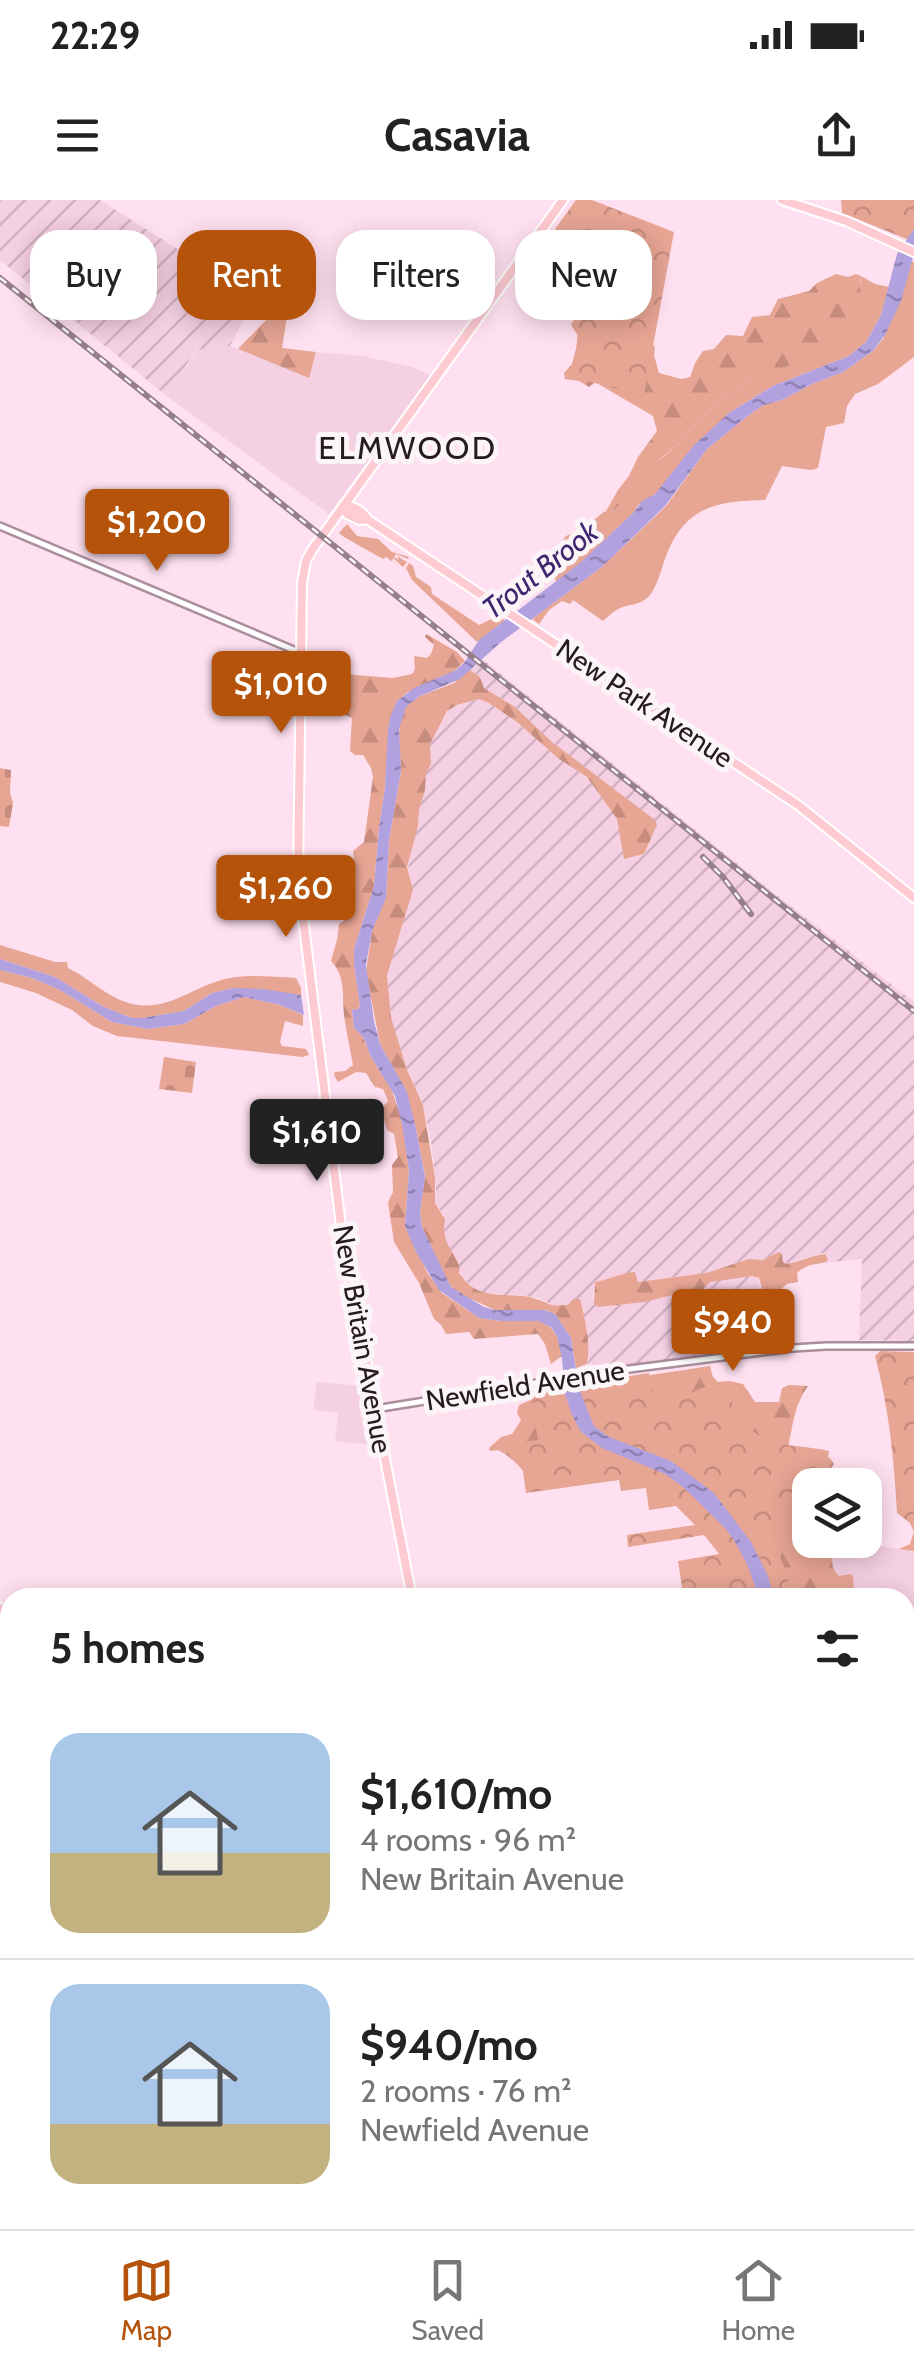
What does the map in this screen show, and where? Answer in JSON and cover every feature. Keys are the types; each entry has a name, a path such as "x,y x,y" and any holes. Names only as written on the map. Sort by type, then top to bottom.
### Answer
{"main road":[{"path":"782,200 846,221 914,252"},
{"name":"New Britain Avenue","path":"410,1588 343,1242 298,876 302,583 312,550 562,201"},
{"name":"New Park Avenue","path":"344,506 347,514 368,520 798,805 914,898"}],"street":[{"path":"0,526 301,653"},
{"name":"Newfield Avenue","path":"375,1409 586,1375 793,1348 914,1346"}],"shaded area":[{"path":"0,200 100,200 147,230 30,230 30,284 0,260"},
{"path":"157,236 177,249 177,320 244,320 230,346 195,350 168,397 74,320 157,320"},
{"path":"230,346 309,377 316,352 363,356 413,367 431,376 329,514 168,397 196,350"},
{"path":"481,658 914,1002 914,1341 859,1340 862,1259 823,1263 826,1254 822,1253 787,1264 779,1252 763,1260 749,1259 706,1273 638,1282 633,1271 595,1282 593,1298 598,1307 645,1302 732,1278 757,1276 761,1288 769,1346 615,1367 587,1364 589,1359 568,1305 553,1305 520,1295 497,1297 475,1290 462,1277 443,1233 444,1215 435,1203 431,1141 423,1104 407,1070 391,1017 387,974 413,890 408,877 409,856 435,730 450,708 479,699 489,703 587,777 617,819 626,859 644,854 657,825 552,742 515,707 484,688 480,677 470,670"},
{"path":"317,1382 362,1386 373,1445 335,1441 338,1413 313,1410"},
{"path":"882,1546 914,1551 914,1588 853,1588 850,1574 839,1576 831,1560 882,1558"}],"green space":[{"path":"576,200 592,200 674,232 644,395 574,378 579,320 652,320 652,230 555,229"},
{"path":"841,200 914,200 914,242 842,213"},
{"path":"911,261 914,357 878,384 855,394 847,406 844,423 826,427 818,468 782,466 765,500 720,504 696,515 676,536 653,590 642,601 619,609 603,621 573,600 570,604 562,601 549,610 539,624 532,619 603,566 666,506 707,449 749,415 843,372 873,351 896,311"},
{"path":"836,274 861,276 858,318 848,333 805,358 745,382 701,417 612,512 605,513 657,431 653,416 595,382 589,387 565,379 579,337 571,325 574,320 611,320 655,347 659,373 681,379 690,377 703,351 714,349 726,335 743,336 752,317 770,315 778,299 809,291"},
{"path":"861,276 889,287 881,315 866,342 849,356 773,386 729,413 655,494 639,504 583,561 556,582 556,558 566,536 583,529 605,511 612,512 701,417 745,382 821,350 859,308"},
{"path":"266,320 286,320 282,348 316,352 309,378 238,349"},
{"path":"347,524 357,536 378,539 392,552 409,557 394,557 407,562 403,567 393,558 401,568 344,537 339,533"},
{"path":"409,563 416,577 431,587 432,594 479,625 498,616 505,620 477,642 412,580 406,568"},
{"path":"426,634 465,661 452,673 408,692 397,701 390,718 374,886 354,949 360,1004 358,1010 352,1010 354,1028 362,1034 392,1091 402,1120 409,1171 405,1226 427,1272 442,1293 479,1318 548,1324 557,1336 562,1356 551,1364 538,1334 474,1339 469,1332 446,1334 434,1319 419,1283 394,1242 388,1202 393,1192 392,1165 398,1157 394,1134 387,1130 381,1109 388,1101 383,1089 375,1087 366,1073 356,1072 338,1082 334,1075 353,1065 341,980 331,961 339,924 352,909 353,851 364,842 373,777 363,755 350,751 352,718 342,714 332,696 312,696 312,675 318,672 393,678 412,674 414,656 427,658 431,654 434,645"},
{"path":"470,670 480,677 484,688 515,707 552,742 657,825 644,854 624,859 617,819 587,777 489,703 479,699 457,705 447,711 430,744 431,764 407,867 413,890 387,975 391,1017 407,1070 423,1105 435,1178 435,1203 445,1219 445,1238 460,1273 475,1289 490,1294 530,1297 552,1305 568,1305 573,1299 580,1299 588,1356 587,1364 576,1368 571,1338 555,1314 545,1310 495,1310 456,1292 449,1284 422,1227 425,1176 415,1124 403,1085 380,1044 366,972 372,931 386,897 389,840 401,771 400,721 406,707 418,697 454,683"},
{"path":"0,768 11,770 13,803 9,827 0,826"},
{"path":"0,945 67,962 68,968 112,996 141,1005 164,1003 218,981 247,976 296,978 301,995 234,988 212,993 184,1011 132,1018 104,1007 55,977 0,959"},
{"path":"0,970 60,990 112,1022 148,1029 184,1024 216,1006 244,997 280,1005 303,1015 303,1026 285,1021 282,1046 306,1049 309,1055 117,1036 36,993 0,982"},
{"path":"164,1057 196,1062 192,1093 159,1089"},
{"path":"779,1252 786,1264 825,1254 828,1259 800,1270 798,1282 787,1284 771,1298 764,1295 759,1278 753,1276 710,1282 703,1289 645,1302 598,1307 594,1304 595,1282 635,1272 638,1282 706,1273 749,1259 763,1260"},
{"path":"880,1351 914,1352 914,1532 910,1523 897,1513 890,1434 875,1356"},
{"path":"710,1366 718,1382 743,1384 755,1402 779,1402 782,1388 808,1386 797,1408 788,1448 830,1458 834,1464 831,1468 792,1468 792,1558 832,1558 839,1576 853,1576 854,1588 767,1588 598,1383"},
{"path":"649,1373 653,1401 677,1400 713,1387 724,1393 761,1437 829,1451 826,1468 792,1468 792,1534 767,1531 790,1588 682,1588 678,1561 719,1554 704,1535 628,1547 627,1535 695,1525 676,1506 649,1510 646,1488 621,1491 619,1480 526,1493 519,1443 538,1440 531,1391"},
{"path":"538,1397 546,1424 524,1472 505,1454 489,1448 501,1437 512,1434 521,1420 517,1413 519,1405"},
{"path":"914,1532 914,1551 899,1549 910,1544"}],"water":[{"path":"914,229 914,254 901,301 873,351 843,372 749,415 707,449 665,506 603,566 500,643 460,679 418,697 406,707 399,729 401,771 389,840 386,898 372,931 366,965 380,1044 407,1092 415,1124 425,1177 422,1227 451,1287 495,1310 545,1310 555,1314 571,1338 579,1389 594,1426 609,1437 671,1461 714,1493 751,1542 768,1576 771,1588 756,1588 734,1540 683,1487 665,1474 602,1448 581,1432 565,1394 562,1359 551,1327 538,1321 479,1318 439,1290 405,1226 409,1171 395,1096 364,1038 354,1028 352,1009 360,1006 354,949 374,886 388,729 397,701 414,688 456,670 479,640 580,563 642,501 655,494 694,445 729,413 773,386 849,356 866,342 881,315 897,254"},
{"path":"0,959 55,977 104,1007 132,1018 184,1011 212,993 234,988 301,995 304,1015 244,997 216,1006 184,1024 148,1029 112,1022 60,990 0,970"}],"railway":[{"path":"0,278 914,1011"},
{"path":"703,857 751,914"}],"district":[{"name":"ELMWOOD","path":"408,447"}],"water label":[{"name":"Trout Brook","path":"540,570"}]}
